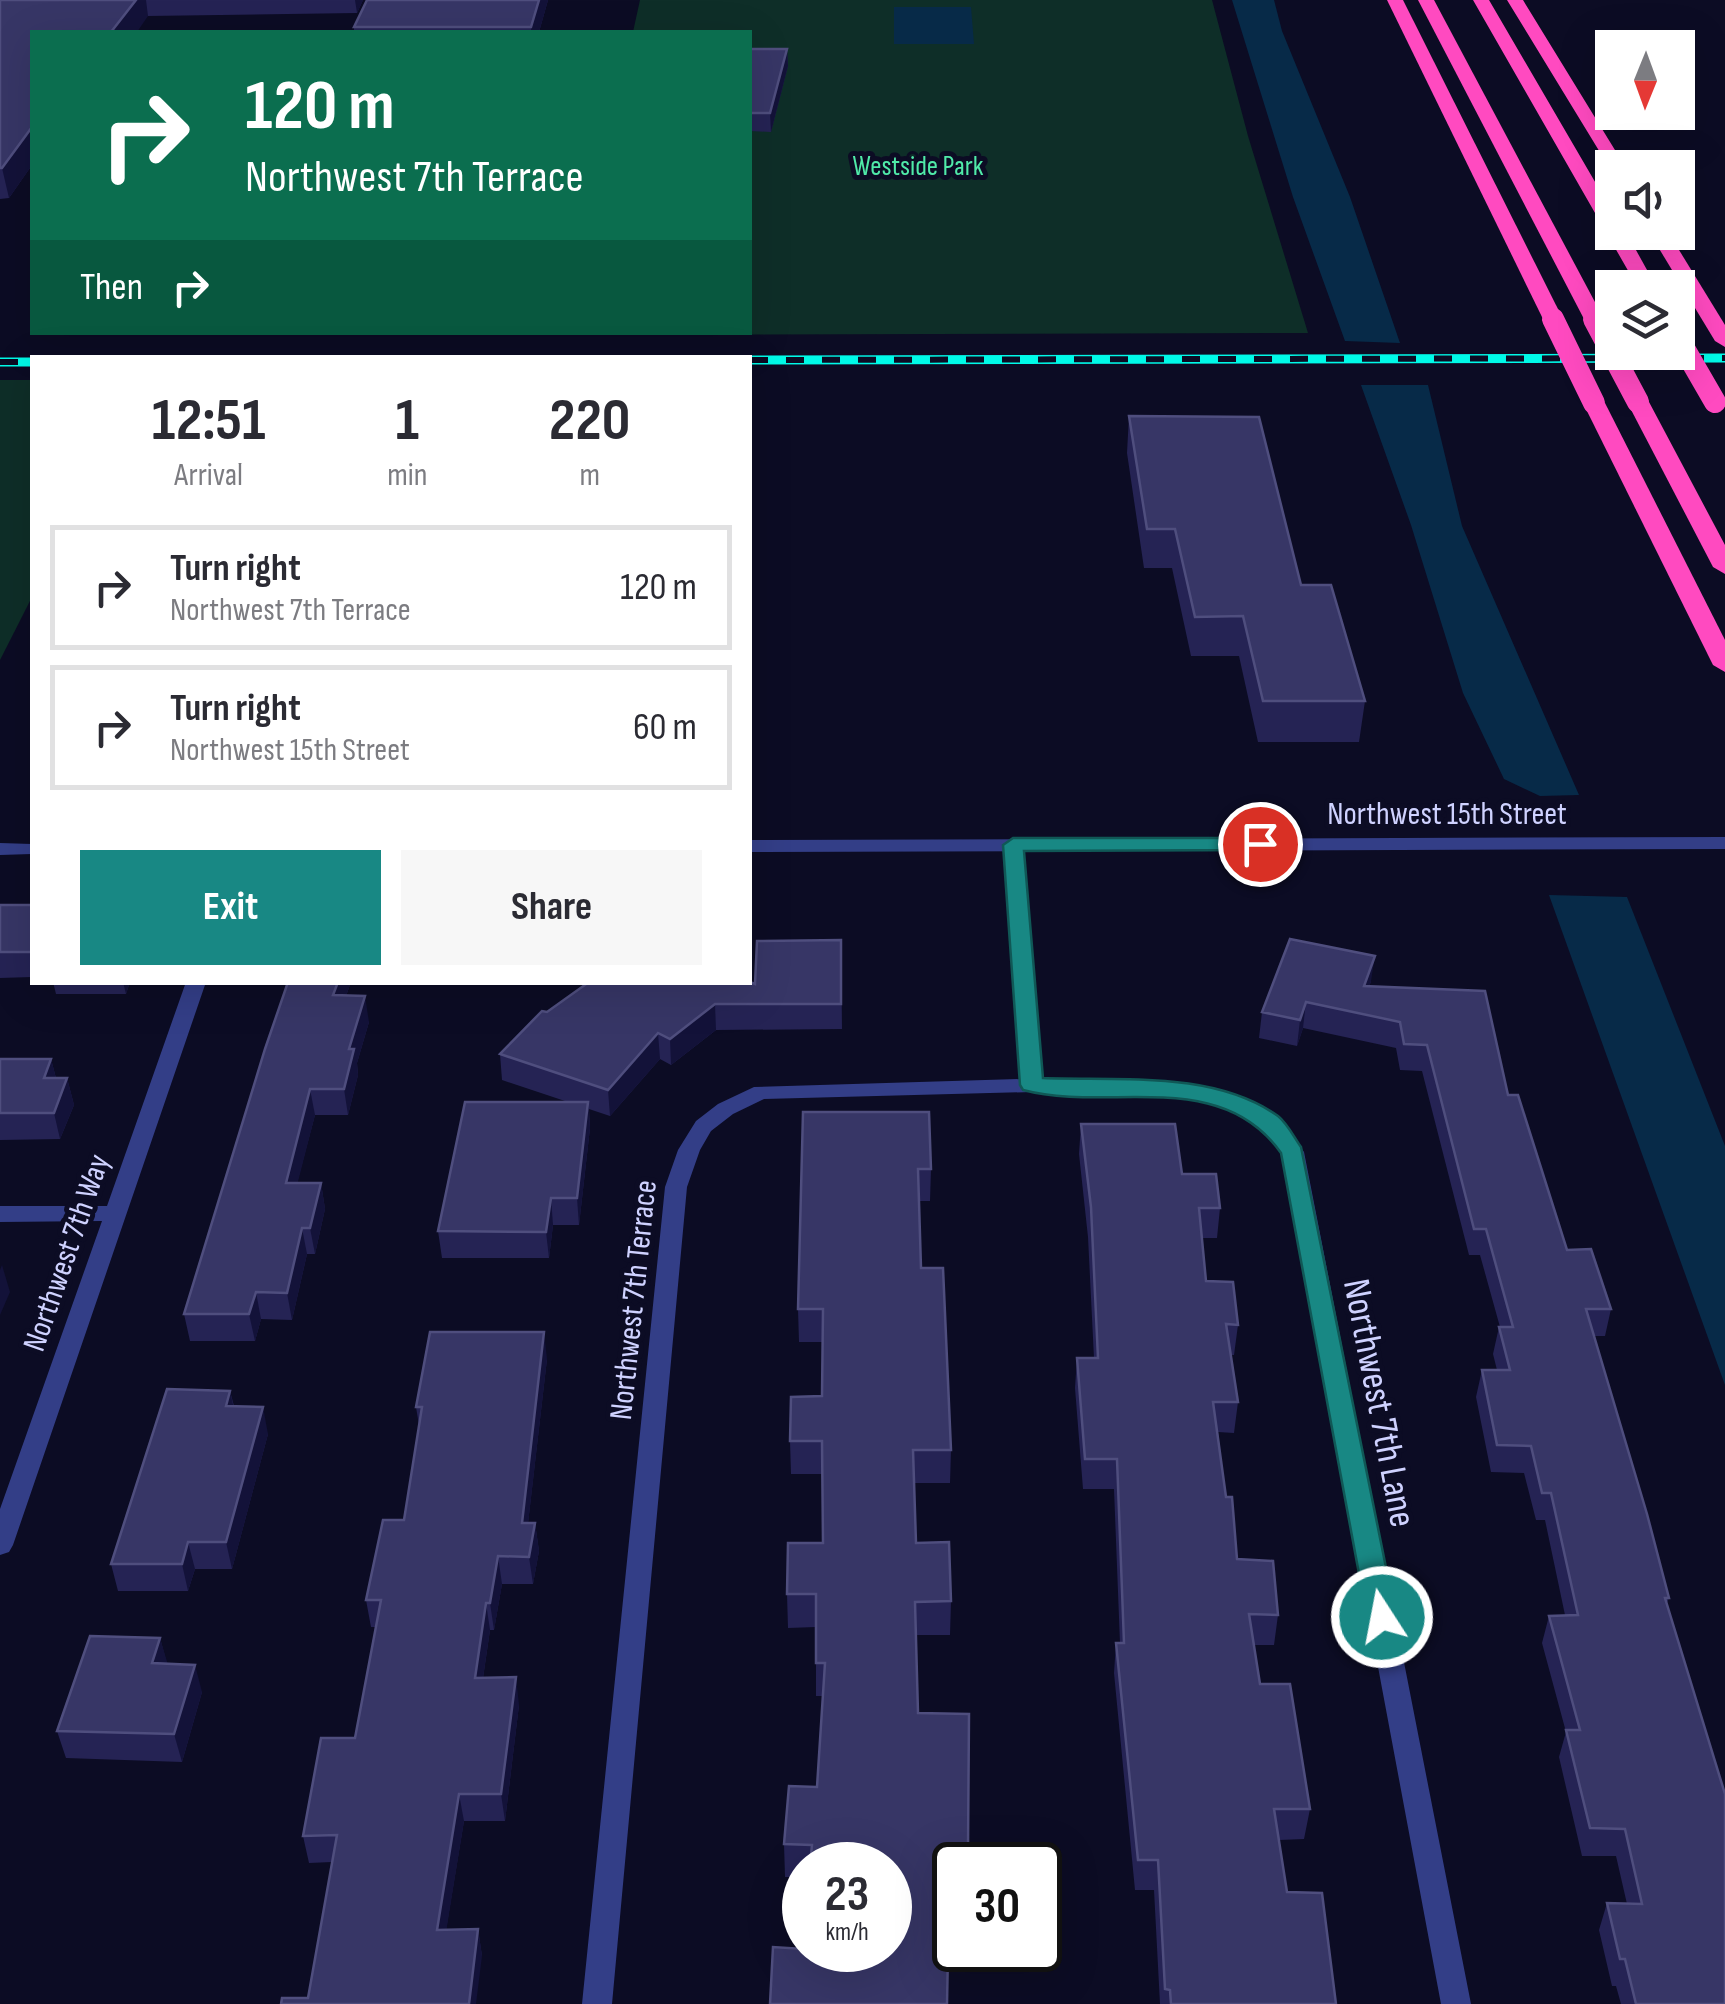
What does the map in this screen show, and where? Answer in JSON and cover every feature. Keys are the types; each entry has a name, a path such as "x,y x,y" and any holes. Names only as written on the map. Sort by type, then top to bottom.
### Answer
{"highway":[{"path":"1394,0 1725,665"},
{"path":"1426,0 1725,568"},
{"path":"1481,0 1595,197"},
{"path":"1514,0 1607,150"},
{"path":"1669,250 1725,341"},
{"path":"1695,367 1720,410"}],"street":[{"name":"Northwest 15th Street","path":"752,846 1725,843"},
{"path":"1013,845 1032,1085"},
{"path":"0,849 30,849"},
{"name":"Northwest 7th Way","path":"0,1545 195,985"},
{"name":"Northwest 7th Terrace","path":"597,2004 676,1187 691,1139 722,1109 762,1092 1032,1085"},
{"name":"Northwest 7th Lane","path":"1032,1085 1185,1091 1233,1103 1272,1123 1293,1152 1456,2004"},
{"path":"0,1214 116,1213"}],"green space":[{"name":"Westside Park","path":"640,0 1212,0 1248,136 1308,333 752,334 752,30 633,30"},
{"path":"0,380 30,380 30,601 0,660"}],"water":[{"path":"1232,0 1274,0 1282,31 1350,197 1400,343 1345,341 1293,197"},
{"path":"894,7 971,7 974,44 894,44"},
{"path":"1361,385 1428,385 1462,526 1579,795 1540,796 1504,779 1463,693 1411,525"},
{"path":"1549,895 1627,897 1725,1146 1725,1385"}],"building":[{"path":"0,0 136,0 113,30 30,30 30,130 0,168"},
{"path":"367,0 539,0 531,27 354,27"},
{"path":"752,49 787,49 770,113 752,113"},
{"path":"1129,416 1259,417 1301,585 1331,585 1365,701 1263,701 1243,616 1195,617 1175,529 1147,529"},
{"path":"0,905 30,905 30,952 0,952"},
{"path":"1290,939 1375,956 1364,986 1485,991 1508,1095 1518,1095 1567,1250 1591,1249 1611,1309 1586,1309 1647,1514 1669,1598 1665,1598 1725,1794 1725,2004 1636,2004 1625,1959 1620,1959 1607,1903 1642,1904 1625,1829 1590,1828 1566,1730 1580,1730 1549,1616 1578,1615 1551,1493 1542,1493 1531,1446 1497,1445 1482,1370 1510,1370 1499,1327 1513,1327 1486,1229 1474,1229 1427,1045 1404,1044 1400,1022 1306,1002 1300,1020 1262,1012"},
{"path":"841,940 841,1004 715,1004 670,1039 658,1033 608,1090 500,1054 542,1011 547,1012 585,985 755,984 757,941"},
{"path":"287,985 337,985 333,995 365,996 349,1049 354,1049 344,1089 310,1089 286,1183 321,1183 310,1228 302,1228 287,1293 256,1292 249,1314 184,1314"},
{"path":"0,1059 51,1059 44,1078 67,1078 54,1113 0,1113"},
{"path":"465,1102 588,1102 577,1198 551,1198 546,1232 438,1231"},
{"path":"803,1112 929,1112 931,1169 918,1169 921,1268 943,1268 951,1450 913,1450 916,1543 949,1542 951,1601 915,1602 918,1713 969,1714 968,1842 932,1842 932,1972 948,1972 947,2004 770,2004 773,1947 782,1948 782,1972 912,1972 912,1842 784,1842 789,1786 817,1787 825,1663 816,1663 816,1594 787,1594 788,1543 823,1543 822,1441 790,1441 791,1397 822,1396 823,1309 798,1309"},
{"path":"1081,1124 1175,1124 1182,1174 1216,1174 1220,1208 1199,1208 1206,1281 1233,1282 1238,1325 1226,1324 1238,1402 1213,1402 1226,1497 1232,1497 1237,1559 1273,1561 1278,1615 1249,1614 1260,1684 1290,1684 1310,1809 1274,1809 1287,1892 1322,1893 1336,2004 1171,2004 1170,1990 1165,1989 1158,1860 1138,1860 1116,1643 1124,1643 1117,1459 1085,1459 1077,1358 1098,1358 1091,1207"},
{"path":"430,1332 544,1332 522,1523 535,1523 529,1557 498,1556 490,1603 486,1603 475,1678 516,1677 501,1794 459,1794 437,1930 478,1929 469,2004 281,2004 282,1998 308,1998 337,1835 303,1836 321,1738 355,1738 381,1600 366,1600 383,1520 404,1520 422,1407 416,1407"},
{"path":"167,1389 230,1391 226,1406 263,1407 226,1542 188,1542 182,1564 111,1564"},
{"path":"90,1636 160,1638 152,1663 195,1665 174,1734 57,1731"}],"railway":[{"path":"752,360 1725,358"},
{"path":"0,362 30,362"}],"route":[{"path":"1260,844 1013,845 1032,1085 1185,1091 1233,1103 1272,1123 1293,1152 1382,1617"}]}
